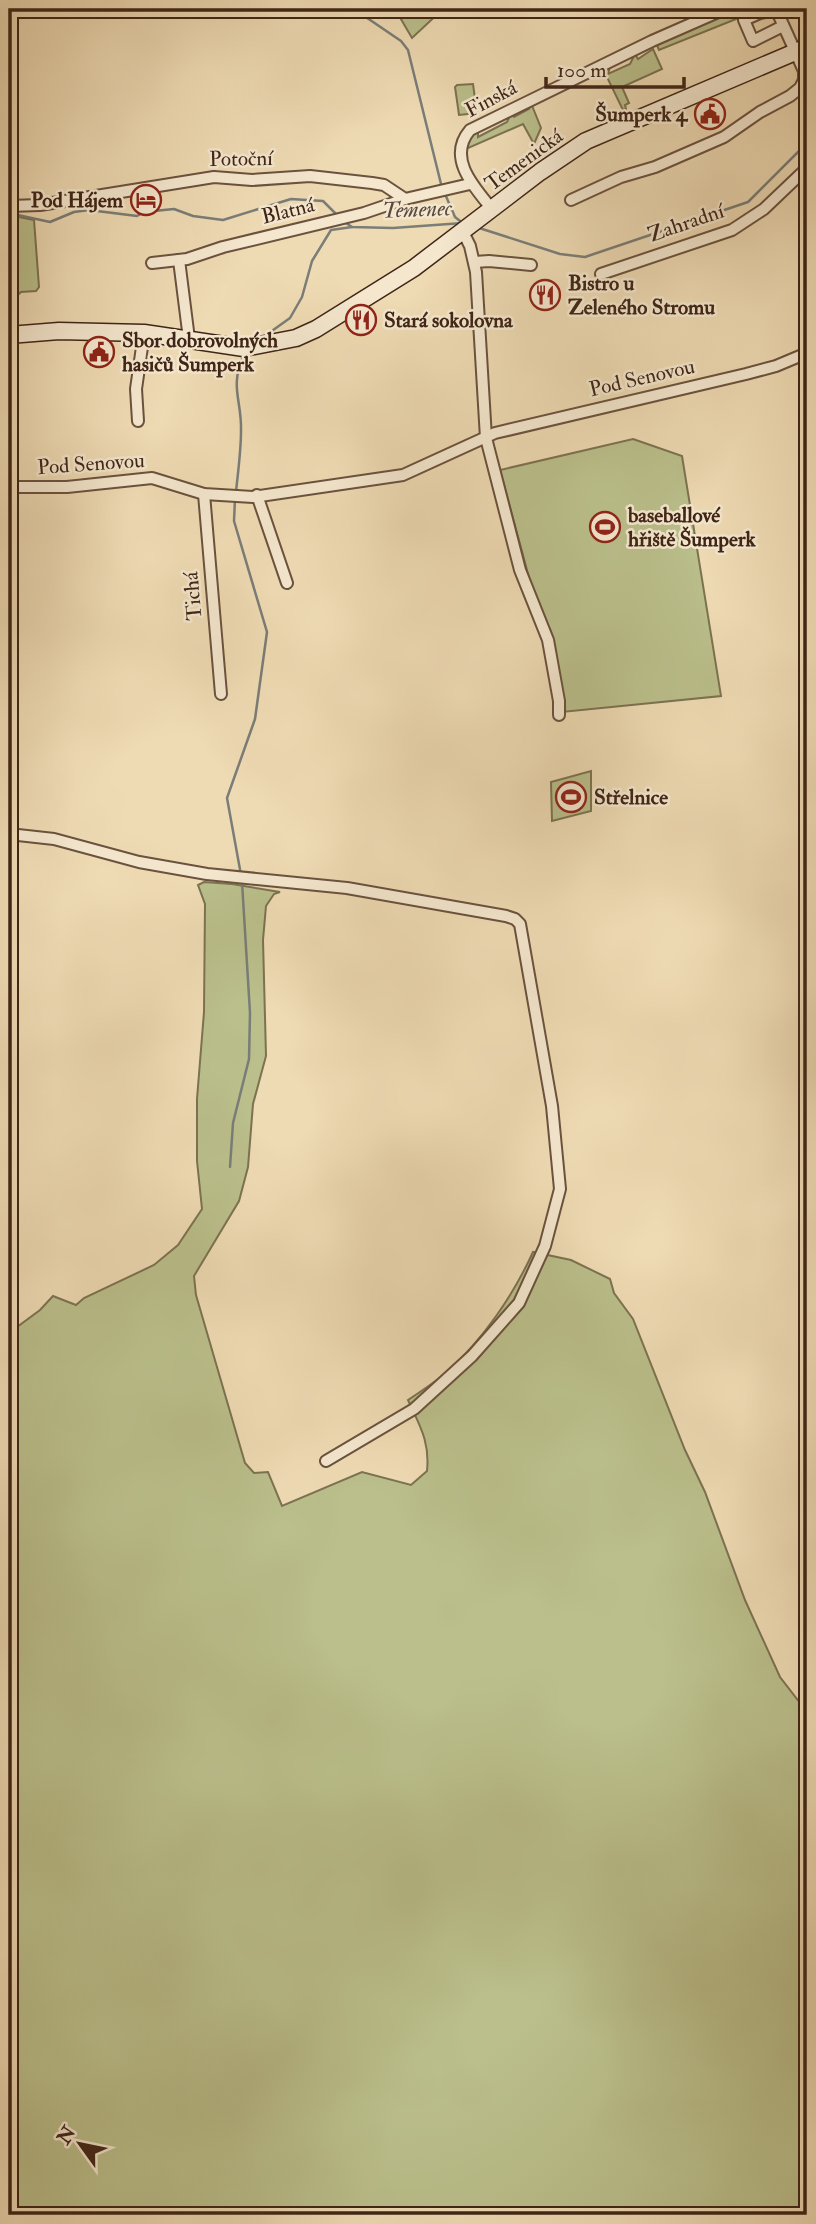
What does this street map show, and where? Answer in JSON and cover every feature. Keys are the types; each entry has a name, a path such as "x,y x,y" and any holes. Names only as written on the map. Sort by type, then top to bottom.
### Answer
{"street":[{"name":"Finská","path":"470,184 463,170 464,139 474,127 725,9"},
{"path":"571,200 621,177 656,167 704,147 800,88 804,80 801,50 783,26 777,10 744,20 753,41 783,26"},
{"name":"Temenická","path":"9,335 60,331 144,333 244,348 296,338 316,329 403,275 540,172 586,141 801,50"},
{"name":"Zahradní","path":"601,275 732,230 764,209 807,168"},
{"name":"Potoční","path":"9,206 40,205 214,177 252,180 310,176 372,183 384,185 405,199"},
{"path":"405,199 470,184 489,211"},
{"name":"Blatná","path":"152,263 179,260 405,199"},
{"path":"464,229 475,262 486,439 520,570 548,640 559,715"},
{"path":"179,260 189,339"},
{"path":"475,262 531,265"},
{"path":"138,421 136,390 144,333"},
{"name":"Pod Senovou","path":"9,487 67,487 152,478 204,494 253,497 403,475 495,433 756,371 807,353"},
{"name":"Tichá","path":"204,494 221,694"},
{"path":"257,495 287,583"},
{"path":"9,834 54,839 139,862 202,873 347,888 506,916 520,924 552,1106 561,1189 545,1246 519,1303 472,1356 414,1409 326,1461"}],"green space":[{"path":"395,9 443,9 412,38"},
{"path":"733,9 761,9 659,50 656,43"},
{"path":"653,49 662,69 622,87 629,103 623,110 603,69 610,67 608,74 630,64 635,54 638,59"},
{"path":"473,84 477,113 459,115 455,87"},
{"path":"531,103 541,128 534,144 523,124 466,149 471,135 478,131 478,137 507,122 511,113 514,117 529,109 527,106"},
{"path":"14,216 34,220 39,287 36,291 21,292 9,303 9,225"},
{"name":"baseballové hřiště Šumperk","path":"633,439 682,456 721,696 562,712 551,632 531,585 500,470"},
{"name":"Střelnice","path":"591,771 591,811 552,821 551,782"},
{"path":"204,882 280,892 274,894 266,906 263,940 266,1056 253,1104 248,1167 239,1201 194,1276 196,1295 245,1463 254,1473 268,1472 282,1506 362,1472 411,1485 427,1471 425,1443 408,1400 461,1359 485,1331 507,1301 533,1252 571,1260 610,1279 614,1293 633,1319 685,1450 705,1492 745,1600 780,1677 807,1712 807,2215 9,2215 9,1333 40,1310 53,1296 76,1305 84,1298 154,1265 178,1245 202,1209 197,1161 197,1099 204,1012 205,904 198,885"}],"waterway":[{"path":"354,9 401,41 408,50 442,188"},
{"name":"Temenec","path":"476,227 560,254 585,257 748,202 807,143"},
{"path":"445,194 455,217 460,221"},
{"name":"Temenec","path":"9,218 13,214 50,222 74,212 89,210 137,216 144,212 174,209 193,216 223,220 291,199 323,201 338,216"},
{"name":"Temenec","path":"343,221 352,227 393,228 463,223"},
{"path":"262,338 290,318 302,297 312,261 331,230 352,227"},
{"path":"236,492 241,431 237,376 244,354"},
{"path":"235,499 234,521 267,632 255,719 227,798 241,875"},
{"path":"230,1167 233,1123 249,1059 250,1013 242,882"}],"place":[{"name":"Šumperk 4","path":"710,114"},
{"name":"Pod Hájem","path":"146,200"},
{"name":"Bistro u Zeleného Stromu","path":"545,295"},
{"name":"Stará sokolovna","path":"361,320"},
{"name":"Sbor dobrovolných hasičů Šumperk","path":"99,352"},
{"name":"baseballové hřiště Šumperk","path":"605,527"},
{"name":"Střelnice","path":"571,797"}]}
